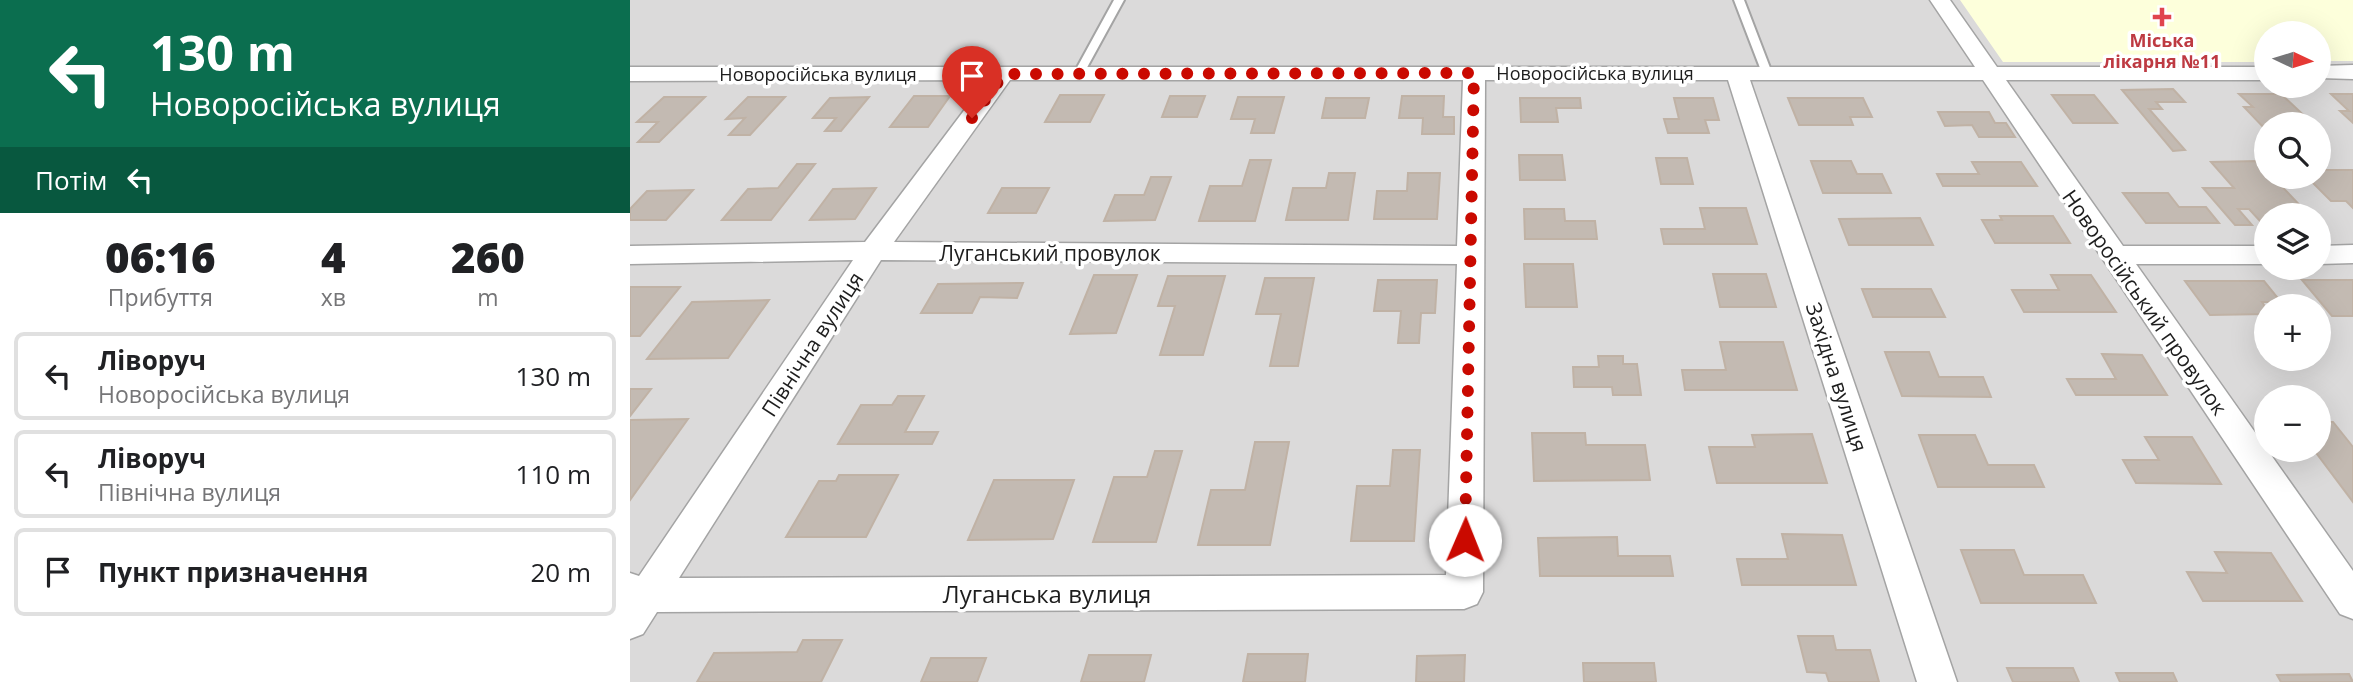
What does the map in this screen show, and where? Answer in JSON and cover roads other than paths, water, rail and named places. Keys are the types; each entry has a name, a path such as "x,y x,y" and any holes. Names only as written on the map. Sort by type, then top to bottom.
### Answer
{"street":[{"name":"Новоросійський провулок","path":"1940,0 2113,255 2348,588"},
{"name":"Новоросійська вулиця","path":"630,74 2254,72"},
{"path":"2331,72 2353,72"},
{"path":"1471,255 1474,73"},
{"name":"Західна вулиця","path":"1752,73 1937,682"},
{"name":"Північна вулиця","path":"636,602 873,251 1004,74"},
{"name":"Луганський провулок","path":"630,255 873,251 1471,255"},
{"path":"2331,255 2353,254"},
{"name":"Луганська вулиця","path":"636,602 1464,592 1471,255"},
{"path":"2113,255 2254,255"}],"lane":[{"path":"1079,73 1119,0"},
{"path":"1740,0 1752,73"}],"place":[{"name":"Міська лікарня №11","path":"2162,17"}]}
